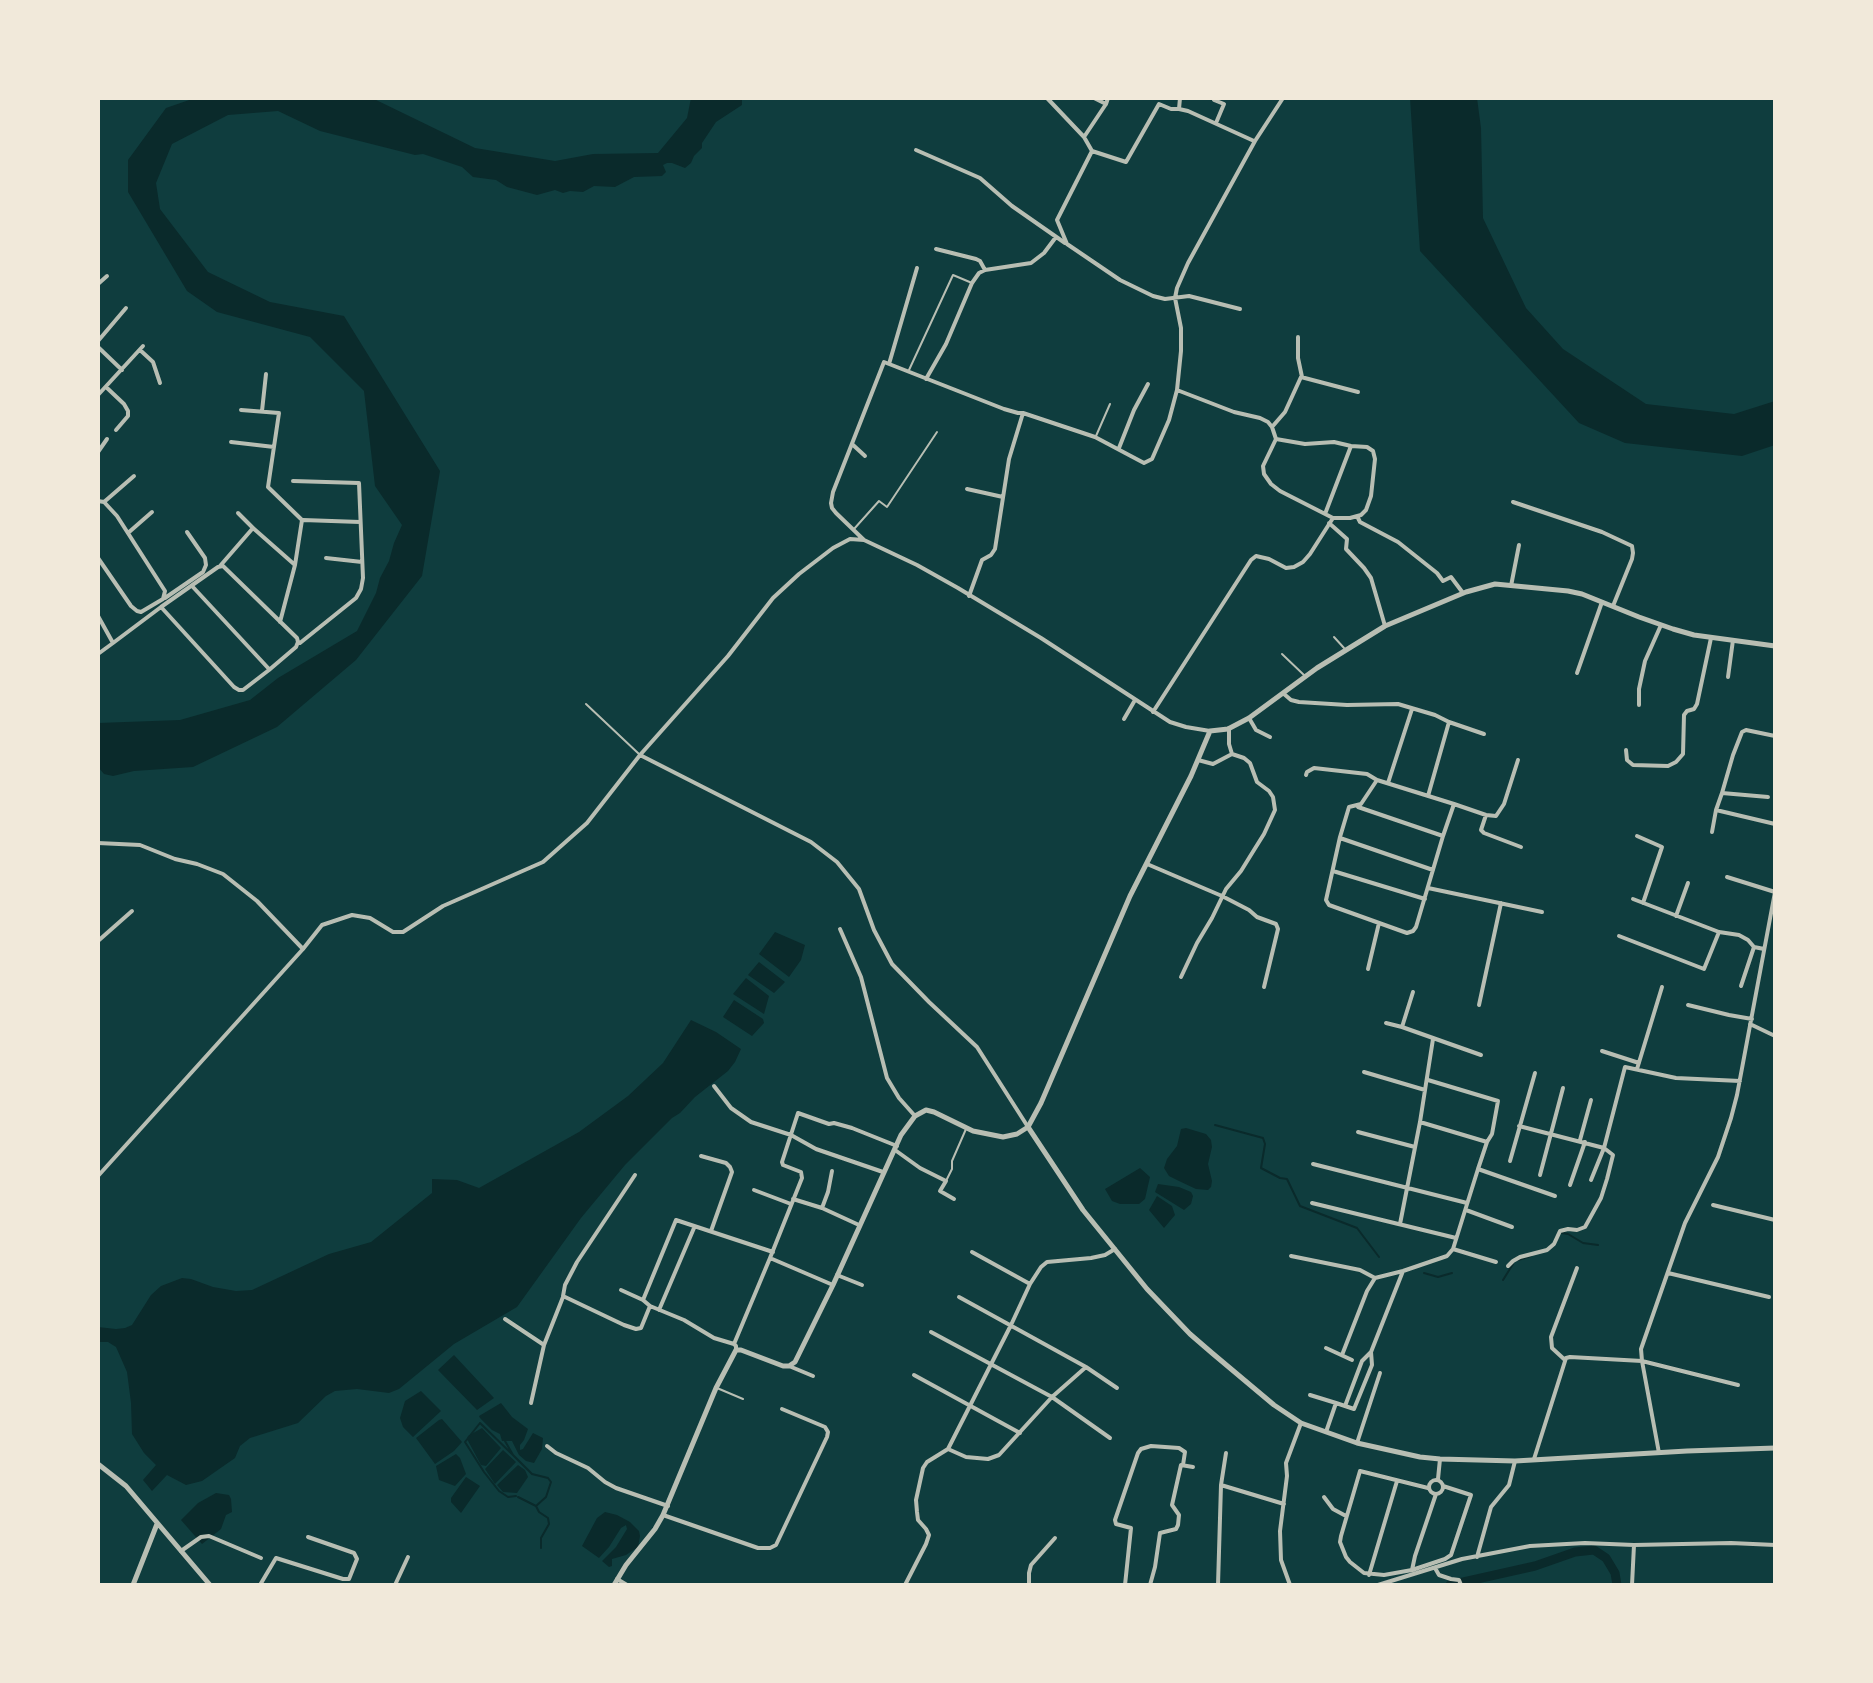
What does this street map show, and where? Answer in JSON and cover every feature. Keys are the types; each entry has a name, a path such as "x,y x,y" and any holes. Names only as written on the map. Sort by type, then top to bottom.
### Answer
{"street":[{"path":"1047,98 1084,137 1092,151 1126,162 1159,104 1216,123 1255,141"},
{"path":"1084,137 1107,101 1094,98"},
{"path":"1179,109 1180,98"},
{"path":"864,540 832,508 831,498 884,362 1004,409 1095,437 1144,463 1152,459 1169,420 1177,390 1181,328 1175,298 1177,288 1255,141 1283,98"},
{"path":"1214,100 1224,104 1216,123"},
{"path":"916,150 980,178 1012,206 1094,264 1135,288 1165,299 1189,296 1240,309"},
{"path":"1067,244 1059,227 1058,215 1092,151"},
{"path":"926,379 979,273 1031,263 1044,253 1056,237"},
{"path":"936,249 976,259 985,270"},
{"path":"889,364 917,268"},
{"path":"98,284 107,276"},
{"path":"98,341 126,308"},
{"path":"1272,427 1285,412 1302,377 1298,337"},
{"path":"98,347 123,371"},
{"path":"98,395 142,348 153,362 160,383"},
{"path":"262,411 266,374"},
{"path":"1302,377 1358,392"},
{"path":"1119,448 1148,384"},
{"path":"106,387 128,411 128,416 116,430"},
{"path":"1177,390 1234,412 1260,418 1272,427 1276,439 1263,466 1264,474 1280,491 1325,514 1347,539 1346,549 1371,578 1385,626"},
{"path":"241,410 279,413 268,487 302,520 360,522"},
{"path":"969,596 982,560 995,549 1009,459 1023,413"},
{"path":"98,452 107,439"},
{"path":"1153,712 1251,560 1256,556 1286,568 1294,567 1310,554 1331,520 1361,515 1366,510 1371,496 1373,451 1367,447 1334,442 1305,444 1276,439"},
{"path":"231,442 274,447"},
{"path":"852,444 865,456"},
{"path":"1325,514 1351,446"},
{"path":"134,476 101,501 117,516 165,591 163,599"},
{"path":"161,607 234,687 243,690 356,598 363,581 359,483 293,481"},
{"path":"967,489 1003,497"},
{"path":"1513,502 1602,532 1632,546 1632,559 1613,606"},
{"path":"128,533 152,512"},
{"path":"238,513 295,565"},
{"path":"1357,516 1360,522 1398,542 1443,581 1451,577 1463,593"},
{"path":"280,622 295,565 302,520"},
{"path":"98,654 220,566 253,528"},
{"path":"98,558 137,611 141,612 203,572 205,558 187,532"},
{"path":"98,1176 322,925 352,915 370,918 393,932 403,932 443,906 543,862 587,823 640,755 728,656 773,598 799,574 850,539 864,540 917,565 1041,638 1153,712 1179,725 1210,731 1229,728 1249,718 1344,649 1385,626 1463,593 1495,584 1568,591 1694,635 1775,646"},
{"path":"1511,586 1519,545"},
{"path":"326,558 362,562"},
{"path":"220,566 227,568 297,638 298,645"},
{"path":"192,586 269,670"},
{"path":"1577,673 1602,602"},
{"path":"98,616 113,643"},
{"path":"1639,705 1645,661 1661,625"},
{"path":"1626,750 1627,760 1633,765 1668,766 1683,754 1684,715 1697,704 1711,637"},
{"path":"1728,677 1733,640"},
{"path":"1284,694 1299,702 1393,704 1435,715 1484,734"},
{"path":"1124,719 1135,700"},
{"path":"1388,783 1412,708"},
{"path":"1249,718 1256,730 1270,737"},
{"path":"1428,796 1449,722"},
{"path":"1229,728 1232,754"},
{"path":"1712,832 1716,810 1742,732 1746,730 1775,736"},
{"path":"789,1366 795,1362 833,1285 901,1135 915,1116 926,1110 967,1128 1003,1137 1017,1134 1028,1127 1130,896 1210,731"},
{"path":"1181,977 1222,896 1264,834 1275,806 1273,797 1257,782 1250,763 1244,758 1232,754 1213,764 1198,760"},
{"path":"640,755 811,842 837,862 859,889 874,930 892,964 977,1047 1083,1210 1147,1289 1190,1334 1274,1405 1301,1423 1357,1443 1440,1459 1515,1461 1775,1448"},
{"path":"1306,775 1314,768 1367,774 1377,780 1496,816 1501,811 1518,760"},
{"path":"1377,780 1361,804 1349,807 1327,903 1407,933 1416,927 1454,804"},
{"path":"1722,793 1768,797"},
{"path":"1356,806 1443,836"},
{"path":"1716,810 1775,824"},
{"path":"1486,815 1481,830 1484,833 1521,847"},
{"path":"1637,836 1662,847 1643,903"},
{"path":"1340,837 1433,870"},
{"path":"98,843 140,845 223,874 257,901 303,949"},
{"path":"1147,864 1222,896 1278,926 1264,987"},
{"path":"1333,871 1425,899"},
{"path":"1659,1453 1641,1349 1685,1223 1718,1157 1731,1118 1774,902 1775,892 1727,877"},
{"path":"1676,916 1688,883"},
{"path":"1428,888 1542,912"},
{"path":"1633,899 1719,932 1739,935 1754,947 1764,949"},
{"path":"1479,1005 1501,903"},
{"path":"98,941 132,911"},
{"path":"1368,969 1379,923"},
{"path":"840,929 861,977 887,1078 915,1116"},
{"path":"1619,936 1704,969 1719,932"},
{"path":"1741,986 1754,947"},
{"path":"1637,1069 1662,987"},
{"path":"1402,1027 1413,992"},
{"path":"1688,1005 1751,1021 1775,1036"},
{"path":"1386,1023 1481,1055"},
{"path":"1400,1224 1433,1039"},
{"path":"1602,1051 1639,1063"},
{"path":"1591,1180 1604,1148 1626,1066 1664,1076 1740,1081"},
{"path":"1364,1072 1425,1090"},
{"path":"1510,1161 1535,1073"},
{"path":"1291,1256 1360,1270 1375,1278 1447,1256 1453,1249 1492,1134 1498,1101 1427,1079"},
{"path":"714,1086 731,1108 751,1122 884,1173"},
{"path":"1540,1175 1563,1088"},
{"path":"1570,1185 1591,1100"},
{"path":"627,1585 616,1582 668,1506 803,1174 782,1162 798,1113 852,1128 896,1148 920,1168 946,1181 940,1191 954,1199"},
{"path":"1420,1122 1487,1142"},
{"path":"1508,1266 1520,1257 1547,1250 1560,1231 1585,1227 1601,1198 1613,1155 1604,1148 1519,1126"},
{"path":"1358,1132 1415,1147"},
{"path":"701,1156 726,1163 732,1172 711,1231"},
{"path":"1313,1164 1467,1203"},
{"path":"1478,1169 1555,1196"},
{"path":"822,1208 832,1171"},
{"path":"531,1403 544,1345 565,1285 635,1175"},
{"path":"754,1190 822,1208 859,1225"},
{"path":"1312,1203 1456,1238"},
{"path":"1713,1205 1775,1220"},
{"path":"1466,1210 1512,1227"},
{"path":"643,1300 676,1220 772,1255 833,1285"},
{"path":"659,1310 694,1228"},
{"path":"905,1585 929,1535 918,1520 917,1512 916,1500 923,1468 948,1449 1030,1284 1047,1262 1091,1258 1115,1249"},
{"path":"1453,1249 1496,1262"},
{"path":"972,1252 1030,1284"},
{"path":"1565,1360 1552,1348 1551,1337 1577,1268"},
{"path":"1345,1406 1362,1361 1371,1352 1403,1271"},
{"path":"1668,1273 1769,1297"},
{"path":"837,1275 862,1285"},
{"path":"1342,1355 1375,1278"},
{"path":"621,1290 714,1338 813,1376"},
{"path":"563,1297 636,1329 641,1328 650,1306"},
{"path":"959,1297 1086,1367 1117,1388"},
{"path":"505,1319 544,1345"},
{"path":"931,1332 1052,1397 1110,1438"},
{"path":"1326,1348 1352,1360"},
{"path":"1310,1395 1354,1409 1372,1365 1371,1352"},
{"path":"1534,1459 1565,1360 1570,1357 1642,1361 1738,1385"},
{"path":"948,1449 966,1457 988,1459 999,1455 1052,1397 1086,1367"},
{"path":"1357,1443 1380,1373"},
{"path":"914,1375 1020,1433"},
{"path":"1353,1385 1363,1388"},
{"path":"1326,1432 1336,1403"},
{"path":"663,1515 758,1548 776,1545 828,1432 825,1427 782,1409"},
{"path":"1290,1585 1281,1560 1280,1531 1286,1463 1301,1423"},
{"path":"547,1446 588,1468 616,1488 668,1506"},
{"path":"1125,1585 1131,1528 1117,1525 1115,1520 1138,1453 1151,1446 1179,1448 1185,1452 1172,1505 1179,1515 1178,1525 1176,1529 1160,1533 1150,1585"},
{"path":"1218,1585 1221,1485 1226,1453"},
{"path":"1437,1478 1440,1459"},
{"path":"1477,1557 1491,1507 1509,1485 1515,1461"},
{"path":"98,1464 126,1486 210,1585"},
{"path":"1183,1465 1193,1467"},
{"path":"1434,1495 1427,1487 1360,1471 1340,1542 1346,1557 1356,1568 1369,1575 1412,1570 1445,1559 1454,1550 1471,1495 1445,1487 1437,1478"},
{"path":"1427,1487 1437,1478"},
{"path":"1369,1575 1397,1481"},
{"path":"1221,1485 1284,1504"},
{"path":"1412,1570 1434,1495 1445,1487"},
{"path":"1324,1497 1333,1509 1346,1516"},
{"path":"133,1585 157,1524"},
{"path":"181,1551 201,1537 209,1536 261,1558"},
{"path":"260,1585 276,1558 349,1579 357,1559 354,1553 308,1537"},
{"path":"1029,1585 1031,1565 1055,1538"},
{"path":"1378,1585 1393,1583 1462,1559 1547,1544 1775,1545"},
{"path":"1632,1585 1634,1545"},
{"path":"395,1585 408,1557"},
{"path":"1435,1568 1439,1575 1459,1580 1461,1585"},
{"path":"1497,1585 1511,1585"}],"lane":[{"path":"908,372 953,275 972,283"},
{"path":"1095,437 1110,404"},
{"path":"854,530 879,501 887,507 937,432"},
{"path":"1334,637 1344,649"},
{"path":"1282,654 1306,677"},
{"path":"586,704 640,755"},
{"path":"946,1181 967,1128"},
{"path":"716,1388 743,1399"}],"water":[{"path":"195,98 372,98 475,148 555,161 593,154 658,153 687,118 691,98 740,98 742,105 716,122 702,148 685,168 667,163 663,165 666,172 662,176 634,177 615,187 594,186 583,192 563,193 555,190 537,195 507,187 496,180 473,177 462,167 423,154 415,155 320,131 278,111 228,115 172,144 156,183 160,209 208,272 270,302 344,316 440,471 422,576 356,660 277,727 193,767 134,771 113,776 104,774 98,767 98,723 180,720 250,700 278,678 357,631 376,593 402,525 375,486 364,391 310,337 217,312 187,291 128,192 128,160 166,108"},
{"path":"1410,98 1477,98 1481,128 1483,218 1526,308 1563,349 1646,404 1734,414 1775,401 1775,445 1742,456 1625,443 1579,423 1420,251"},
{"path":"775,932 805,945 801,960 789,977 759,954"},
{"path":"759,962 785,982 774,993 748,975"},
{"path":"746,978 769,996 764,1014 733,994"},
{"path":"734,1000 763,1019 764,1023 752,1036 723,1017"},
{"path":"691,1020 741,1049 735,1062 625,1165 581,1218 517,1307 454,1344 399,1389 389,1393 357,1389 335,1391 298,1423 250,1438 240,1446 235,1458 202,1481 186,1485 167,1475 152,1491 143,1480 156,1465 132,1434 127,1372 116,1347 108,1342 98,1342 98,1327 116,1329 132,1325 151,1295 161,1286 182,1278 236,1291 252,1290 329,1254 371,1242 432,1193 432,1179 457,1180 479,1188 579,1132 628,1096 663,1063"},
{"path":"1181,1129 1206,1134 1211,1140 1208,1164 1212,1181 1208,1190 1196,1189 1169,1176 1164,1168 1177,1146"},
{"path":"1140,1168 1150,1177 1145,1199 1139,1204 1112,1201 1105,1189"},
{"path":"1158,1184 1191,1192 1191,1204 1184,1210 1155,1192"},
{"path":"1157,1196 1172,1206 1175,1215 1164,1228 1149,1210"},
{"path":"454,1355 494,1398 477,1410 438,1370"},
{"path":"421,1391 441,1411 413,1437 403,1427 400,1418 405,1401"},
{"path":"501,1403 512,1417 528,1429 520,1450 533,1433 543,1438 542,1449 534,1463 519,1455 512,1441 502,1441 500,1434 480,1418"},
{"path":"442,1419 462,1442 435,1464 416,1438"},
{"path":"482,1428 501,1448 486,1466 481,1465 467,1439"},
{"path":"503,1450 516,1462 495,1484 485,1469"},
{"path":"456,1454 466,1474 455,1486 439,1480 436,1466"},
{"path":"518,1465 528,1477 517,1493 503,1492 497,1485"},
{"path":"466,1477 480,1486 461,1513 451,1498"},
{"path":"216,1493 229,1495 232,1512 226,1515 221,1529 202,1544 181,1520 198,1503"},
{"path":"605,1512 630,1522 640,1536 638,1547 612,1559 612,1566 609,1567 602,1561 616,1547 627,1529 626,1525 599,1558 582,1546 597,1518"}],"waterway":[{"path":"1215,1125 1263,1138 1261,1168 1287,1179 1300,1206 1357,1228 1379,1257"},
{"path":"1562,1233 1583,1243 1598,1245"},
{"path":"1518,1260 1531,1256"},
{"path":"1503,1280 1513,1264"},
{"path":"1424,1273 1438,1277 1452,1273"},
{"path":"513,1455 480,1423 465,1442 499,1491 508,1497 516,1496"},
{"path":"505,1441 513,1455 532,1474 548,1478 551,1482 546,1497 536,1506"},
{"path":"518,1497 536,1506 548,1518 541,1548"},
{"path":"1450,1585 1535,1566 1575,1552 1594,1550 1606,1558 1615,1573 1617,1585"}]}
